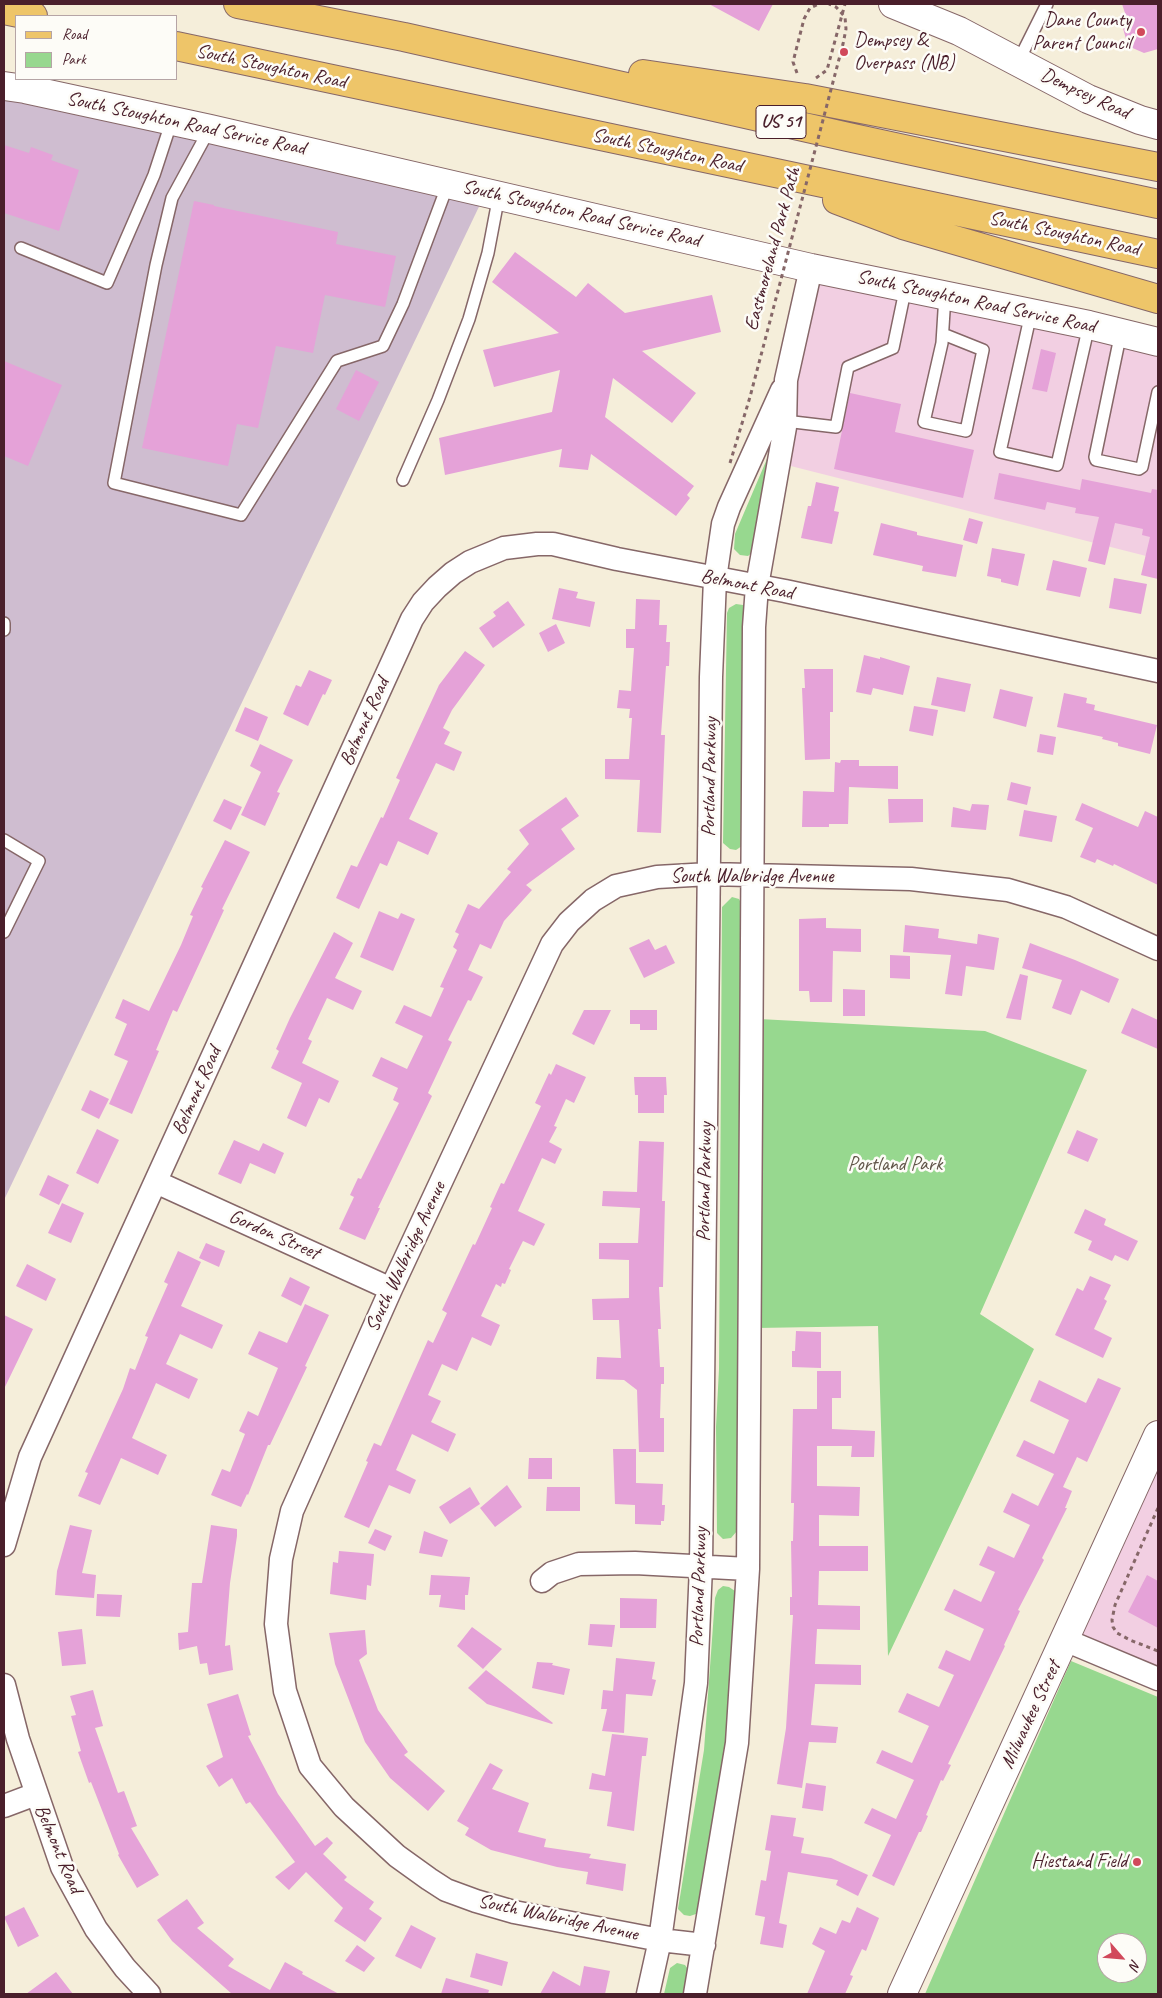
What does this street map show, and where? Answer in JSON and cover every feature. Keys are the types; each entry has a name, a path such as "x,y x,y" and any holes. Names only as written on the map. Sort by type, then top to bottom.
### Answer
{"main road":[{"name":"US 51","path":"238,4 404,37 838,135 1158,204"},
{"path":"4,10 28,15"},
{"path":"404,37 805,98 1158,167"},
{"name":"South Stoughton Road","path":"178,46 1158,254"},
{"path":"761,171 903,225 1158,300"}],"street":[{"name":"Dempsey Road","path":"893,4 959,31 1088,99 1126,115 1158,125"},
{"name":"Dempsey Road","path":"923,4 959,31"},
{"name":"South Stoughton Road Service Road","path":"4,86 25,88 210,128 812,268 1089,325 1158,342"},
{"name":"Portland Parkway","path":"648,1994 660,1940 696,1683 701,1566 711,677 715,579 723,524 786,380 812,268"},
{"name":"Portland Parkway","path":"695,1994 737,1743 748,1569 754,627 757,586 785,421 786,380"},
{"name":"Belmont Road","path":"4,1545 30,1457 412,620 423,602 437,586 458,569 489,553 512,547 553,544 1158,671"},
{"name":"South Walbridge Avenue","path":"704,1945 660,1940 514,1912 446,1890 428,1880 397,1856 344,1807 310,1766 286,1691 276,1624 281,1559 292,1511 391,1289 537,974 560,932 593,900 616,886 657,877 752,873 910,879 1008,890 1066,907 1158,949"},
{"name":"Gordon Street","path":"156,1182 391,1289"},
{"name":"Milwaukee Street","path":"902,1994 1155,1450"},
{"path":"542,1581 552,1573 578,1564 635,1562 748,1569"},
{"path":"1065,1640 1158,1679"},
{"name":"Belmont Road","path":"4,1685 18,1739 62,1867 96,1929 125,1968 149,1994"},
{"path":"4,1806 36,1794"}],"lane":[{"path":"1018,62 1047,4"},
{"path":"21,248 107,283 154,175 172,120"},
{"path":"210,128 172,198 156,264 114,484 241,515 337,361 383,346 403,304 448,183"},
{"path":"403,480 438,400 469,319 488,253 500,195"},
{"path":"785,421 836,427 848,367 893,348 906,286"},
{"path":"943,334 983,350 966,431 924,422 943,334 945,295"},
{"path":"1031,313 1000,452 1057,465 1089,325"},
{"path":"1121,332 1096,460 1139,470 1142,467 1158,392"},
{"path":"4,623 4,630"},
{"path":"4,840 39,860 4,932"}],"path":[{"path":"803,77 798,75 793,66 795,51 804,19 810,8 819,4"},
{"name":"Eastmoreland Park Path","path":"730,463 750,397 843,44 846,29 845,17 836,6 829,4"},
{"path":"810,79 819,76 827,70 845,4"},
{"path":"1158,1508 1115,1604 1112,1620 1113,1627 1117,1633 1158,1651"}],"shaded area":[{"path":"4,83 486,192 4,1200"},
{"path":"811,268 1158,342 1158,559 767,460"},
{"path":"1158,1435 1158,1679 1065,1640"}],"green space":[{"path":"775,440 755,550 748,556 740,555 734,549 735,534"},
{"path":"736,604 743,605 747,611 742,846 736,850 730,849 723,843 727,613 729,608"},
{"path":"732,897 739,899 743,907 737,1531 731,1538 723,1539 717,1533 716,1427 719,1369 722,907"},
{"name":"Portland Park","path":"759,1019 985,1031 1087,1070 980,1314 1034,1349 888,1656 878,1326 756,1328"},
{"path":"723,1586 735,1591 737,1599 728,1728 701,1907 696,1914 690,1916 684,1915 678,1909 704,1750 715,1598 718,1590"},
{"path":"1071,1661 1158,1697 1158,1994 925,1994"},
{"path":"677,1963 685,1965 690,1972 686,1994 664,1994 670,1968"}],"building":[{"path":"709,4 773,4 759,31"},
{"name":"Dane County Parent Council","path":"1122,4 1158,4 1158,49 1144,53 1128,46 1120,18 1126,16"},
{"path":"4,145 29,153 31,147 53,155 51,160 79,170 59,231 4,213"},
{"path":"194,201 338,232 336,244 396,256 385,307 325,295 313,353 276,346 258,428 237,424 228,466 142,448"},
{"path":"515,252 576,297 588,283 625,313 712,295 721,332 642,351 696,393 672,423 613,378 605,417 694,486 687,495 690,498 676,516 591,454 588,470 559,467 562,449 445,475 439,438 552,412 560,370 494,387 483,350 559,333 492,282"},
{"path":"1041,349 1056,353 1047,392 1032,389"},
{"path":"4,361 62,385 28,466 4,456"},
{"path":"356,370 379,382 359,421 336,409"},
{"path":"850,393 901,404 895,432 974,450 963,498 834,469"},
{"path":"999,473 1080,490 1082,479 1151,493 1152,489 1158,490 1158,579 1141,575 1150,537 1142,535 1143,529 1115,523 1105,565 1088,561 1099,517 1075,513 1076,508 1047,502 1045,510 994,499"},
{"path":"816,482 839,487 834,511 839,512 832,544 801,538 808,506 811,506"},
{"path":"969,518 983,522 977,544 963,540"},
{"path":"881,523 917,532 917,535 963,545 956,577 922,571 923,566 873,555"},
{"path":"992,548 1025,554 1018,586 987,576"},
{"path":"1053,560 1087,568 1080,597 1046,590"},
{"path":"1114,578 1147,584 1141,614 1109,608"},
{"path":"559,588 578,592 576,598 595,602 590,627 552,619"},
{"path":"636,599 660,600 659,625 667,625 666,642 670,642 669,666 666,666 661,735 665,735 661,833 637,832 640,780 605,779 605,759 629,759 632,718 629,718 630,709 617,708 619,690 631,691 634,648 626,648 626,629 635,629"},
{"path":"508,601 525,625 493,648 479,628 496,616 493,612"},
{"path":"556,624 565,643 548,652 539,633"},
{"path":"465,651 485,665 452,710 443,728 450,732 444,744 462,752 454,771 436,763 409,819 438,833 428,855 398,841 387,866 380,863 359,909 336,898 351,865 357,867 381,817 383,818 400,780 396,778 439,685"},
{"path":"864,655 880,659 880,657 910,666 903,695 873,688 871,695 856,692"},
{"path":"804,669 833,669 833,712 830,712 830,759 805,760 802,688 805,688"},
{"path":"309,670 332,680 325,695 323,694 308,726 283,714 296,685 301,687"},
{"path":"937,677 971,684 965,712 931,705"},
{"path":"1000,689 1033,697 1026,727 993,718"},
{"path":"1064,693 1087,698 1086,703 1095,705 1094,710 1157,725 1150,754 1118,746 1118,743 1102,739 1103,737 1057,727"},
{"path":"914,706 938,710 933,736 909,731"},
{"path":"245,707 268,717 258,741 235,731"},
{"path":"1040,734 1056,737 1053,755 1037,752"},
{"path":"260,744 293,760 277,792 280,793 265,826 241,815 261,772 250,766"},
{"path":"841,760 859,760 859,766 898,766 898,789 849,787 848,824 829,824 829,827 802,827 803,791 834,792 835,762 840,763"},
{"path":"1011,782 1031,787 1027,805 1007,800"},
{"path":"566,797 579,816 561,829 575,849 526,885 532,890 504,921 491,949 480,944 468,970 483,977 471,1001 468,1000 448,1040 452,1042 428,1093 432,1096 378,1208 380,1208 365,1240 339,1229 354,1197 350,1195 358,1178 361,1179 399,1103 393,1100 398,1088 372,1076 381,1057 407,1069 423,1036 395,1023 404,1005 431,1017 444,988 440,987 457,950 453,947 459,934 455,932 468,904 479,909 511,872 507,869 529,844 519,830"},
{"path":"224,799 242,807 231,830 213,821"},
{"path":"888,799 923,799 923,822 889,823"},
{"path":"1082,803 1138,827 1145,811 1158,817 1158,885 1114,864 1113,866 1097,859 1095,863 1080,857 1093,828 1075,820"},
{"path":"972,804 989,805 986,830 951,827 953,807 970,811"},
{"path":"1024,810 1057,816 1052,842 1019,836"},
{"path":"225,840 250,852 222,909 224,910 177,1012 173,1010 156,1050 159,1051 132,1114 109,1104 128,1061 114,1055 127,1024 115,1018 123,999 149,1011 181,945 193,916 190,915 203,888 201,887"},
{"path":"379,911 398,919 401,913 415,919 393,971 360,957"},
{"path":"826,918 826,928 861,929 861,952 833,951 832,1002 810,1002 809,991 799,991 799,919"},
{"path":"905,925 939,929 938,938 977,944 978,934 999,938 994,970 966,966 962,996 945,994 951,955 903,952"},
{"path":"334,932 353,943 335,978 362,991 353,1010 327,998 308,1039 312,1041 302,1063 339,1081 329,1103 319,1098 306,1127 287,1118 302,1083 271,1068 279,1051 276,1049 290,1018"},
{"path":"649,939 655,950 666,945 675,963 644,978 629,948"},
{"path":"1030,943 1119,979 1109,1003 1081,990 1071,1015 1052,1008 1062,980 1022,968"},
{"path":"890,955 910,956 910,979 890,978"},
{"path":"1020,974 1028,976 1021,1020 1006,1018"},
{"path":"843,989 865,990 865,1016 843,1016"},
{"path":"1132,1008 1158,1020 1158,1049 1121,1033"},
{"path":"584,1010 611,1010 594,1045 572,1034"},
{"path":"630,1010 657,1010 657,1030 640,1030 640,1024 630,1024"},
{"path":"556,1064 586,1077 574,1103 566,1099 554,1126 557,1127 549,1142 562,1149 555,1164 542,1158 518,1211 545,1224 534,1246 523,1241 509,1269 511,1270 505,1284 502,1283 501,1287 496,1284 481,1316 500,1325 491,1346 472,1337 457,1371 442,1364 428,1395 441,1401 431,1422 456,1434 448,1452 412,1434 396,1470 416,1480 410,1494 389,1485 369,1528 344,1517 368,1462 366,1461 374,1443 381,1446 428,1340 433,1343 447,1313 442,1310 473,1244 475,1245 501,1183 504,1184 541,1106 535,1103 549,1073 551,1075"},
{"path":"634,1077 666,1077 667,1095 664,1095 664,1113 638,1113 638,1095 635,1095"},
{"path":"90,1090 109,1099 99,1119 81,1110"},
{"path":"97,1129 119,1140 98,1184 76,1173"},
{"path":"1077,1130 1098,1139 1088,1162 1067,1153"},
{"path":"234,1140 259,1151 263,1143 284,1153 275,1174 250,1163 241,1184 218,1174"},
{"path":"639,1141 664,1142 662,1201 665,1201 663,1287 659,1287 661,1329 658,1329 660,1367 664,1367 664,1384 661,1384 660,1418 664,1418 664,1452 639,1452 637,1390 624,1380 596,1379 597,1357 621,1358 619,1320 593,1320 592,1299 629,1298 629,1260 599,1259 599,1243 638,1243 640,1208 602,1206 603,1191 637,1192"},
{"path":"48,1175 69,1185 59,1205 39,1195"},
{"path":"62,1203 84,1213 71,1243 48,1233"},
{"path":"1085,1209 1106,1219 1104,1225 1138,1241 1128,1261 1115,1255 1112,1261 1088,1250 1092,1241 1074,1233"},
{"path":"206,1243 225,1251 219,1267 199,1258"},
{"path":"178,1251 201,1262 181,1306 223,1325 212,1349 180,1334 166,1364 198,1379 189,1399 156,1383 132,1438 167,1455 158,1475 121,1458 100,1505 78,1496 88,1473 85,1472 123,1389 130,1368 135,1370 148,1337 145,1336 168,1284 164,1282"},
{"path":"27,1264 56,1279 46,1301 16,1286"},
{"path":"1090,1276 1111,1285 1104,1299 1107,1301 1094,1329 1112,1338 1103,1358 1055,1335 1077,1288 1083,1291"},
{"path":"290,1277 310,1287 301,1306 281,1296"},
{"path":"305,1304 329,1315 305,1366 307,1367 270,1445 268,1445 248,1495 241,1507 211,1495 222,1469 230,1472 245,1434 239,1431 248,1411 258,1416 278,1368 248,1354 259,1331 287,1343"},
{"path":"4,1315 33,1329 4,1389"},
{"path":"796,1331 821,1332 821,1368 792,1367 792,1351 795,1351"},
{"path":"817,1371 841,1371 841,1398 832,1398 832,1429 875,1431 874,1457 851,1457 852,1446 817,1446 817,1486 860,1487 859,1516 819,1515 819,1546 868,1546 868,1571 819,1571 818,1605 860,1606 860,1630 817,1629 815,1664 861,1665 861,1685 815,1684 811,1725 838,1727 836,1743 809,1742 802,1788 777,1784 786,1728 793,1615 790,1615 790,1597 792,1597 791,1541 793,1541 794,1503 791,1503 793,1409 817,1409"},
{"path":"1098,1378 1121,1388 1087,1462 1077,1457 1063,1487 1072,1491 1065,1508 1067,1508 1042,1558 1044,1560 1018,1610 1020,1611 1005,1646 948,1764 951,1765 943,1781 941,1780 921,1832 919,1832 894,1886 872,1876 891,1835 864,1823 872,1808 896,1819 914,1780 876,1763 882,1750 912,1763 929,1726 898,1712 907,1693 939,1707 954,1675 938,1668 946,1650 970,1661 984,1629 944,1610 954,1589 981,1602 995,1572 979,1565 988,1546 1014,1558 1030,1525 1003,1512 1012,1493 1038,1506 1054,1474 1016,1456 1024,1440 1054,1454 1069,1420 1030,1401 1039,1380 1086,1403"},
{"path":"613,1449 636,1449 636,1483 663,1484 662,1505 665,1505 664,1521 661,1521 661,1525 635,1524 635,1505 615,1504"},
{"path":"529,1458 552,1458 552,1479 528,1479"},
{"path":"507,1485 522,1507 495,1527 480,1508"},
{"path":"470,1487 480,1504 450,1524 439,1507"},
{"path":"547,1487 580,1487 580,1511 546,1511"},
{"path":"70,1525 92,1530 82,1573 96,1575 94,1598 55,1595 57,1571"},
{"path":"211,1525 237,1529 237,1536 230,1583 225,1646 230,1645 233,1670 209,1675 207,1663 200,1664 197,1646 179,1650 178,1633 188,1632 192,1583 202,1583"},
{"path":"375,1529 392,1536 385,1551 368,1543"},
{"path":"424,1531 448,1540 442,1557 419,1553"},
{"path":"339,1551 374,1554 371,1586 367,1585 366,1600 330,1594 333,1562 338,1563"},
{"path":"431,1575 470,1577 468,1595 465,1595 465,1610 439,1607 441,1595 429,1595"},
{"path":"1147,1575 1158,1581 1158,1628 1128,1612"},
{"path":"97,1594 122,1595 120,1617 96,1616"},
{"path":"620,1598 657,1599 656,1628 620,1628"},
{"path":"590,1624 615,1625 612,1647 588,1645"},
{"path":"472,1627 502,1649 483,1669 457,1646"},
{"path":"82,1629 86,1664 62,1666 58,1632"},
{"path":"365,1630 367,1654 359,1660 378,1710 408,1752 404,1755 445,1791 428,1811 390,1778 365,1742 335,1664 329,1633"},
{"path":"616,1658 655,1662 652,1679 656,1680 652,1696 626,1694 624,1733 602,1731 607,1709 601,1709 603,1690 613,1691"},
{"path":"537,1662 553,1663 552,1665 570,1669 564,1695 532,1688"},
{"path":"486,1670 553,1723 487,1704 468,1688"},
{"path":"93,1690 103,1726 95,1728 118,1793 124,1791 137,1826 131,1828 159,1875 137,1888 118,1855 78,1752 81,1751 71,1716 76,1715 70,1696"},
{"path":"238,1694 251,1735 248,1736 278,1794 315,1846 327,1837 333,1843 323,1854 347,1877 344,1880 374,1902 369,1909 382,1918 365,1942 334,1921 343,1908 306,1872 289,1890 275,1877 295,1862 250,1802 246,1804 232,1778 219,1787 206,1766 223,1757 207,1704"},
{"path":"612,1734 648,1738 646,1756 642,1756 634,1831 607,1826 612,1792 589,1789 592,1773 605,1776"},
{"path":"490,1763 503,1770 492,1789 529,1803 518,1832 546,1839 544,1847 591,1854 589,1858 626,1864 623,1891 586,1884 588,1872 557,1867 491,1850 465,1835 469,1828 457,1821"},
{"path":"806,1783 826,1786 823,1811 802,1808"},
{"path":"771,1815 796,1818 793,1836 804,1838 801,1853 831,1858 868,1875 858,1896 836,1885 838,1880 788,1872 779,1923 787,1925 783,1948 760,1944 765,1917 755,1915 761,1880 766,1881 771,1851 765,1850"},
{"path":"187,1899 204,1923 197,1928 234,1959 228,1966 270,1990 285,1962 303,1972 302,1974 339,1994 232,1994 172,1941 157,1920"},
{"path":"24,1907 39,1936 18,1947 4,1917"},
{"path":"857,1907 879,1918 866,1951 862,1949 850,1975 853,1976 845,1994 807,1994 825,1951 812,1944 820,1927 836,1934 842,1920 850,1923"},
{"path":"411,1925 436,1938 421,1969 395,1956"},
{"path":"357,1945 375,1958 364,1972 345,1961"},
{"path":"476,1953 508,1962 502,1986 470,1977"},
{"path":"584,1966 610,1971 605,1994 540,1994 553,1971 580,1986"},
{"path":"56,1972 73,1994 26,1994"},
{"path":"446,1978 489,1990 488,1994 441,1994"}],"place":[{"name":"Dane County Parent Council","path":"1141,32"},
{"name":"Dempsey & Overpass (NB)","path":"844,52"},
{"name":"Hiestand Field","path":"1137,1862"}]}
